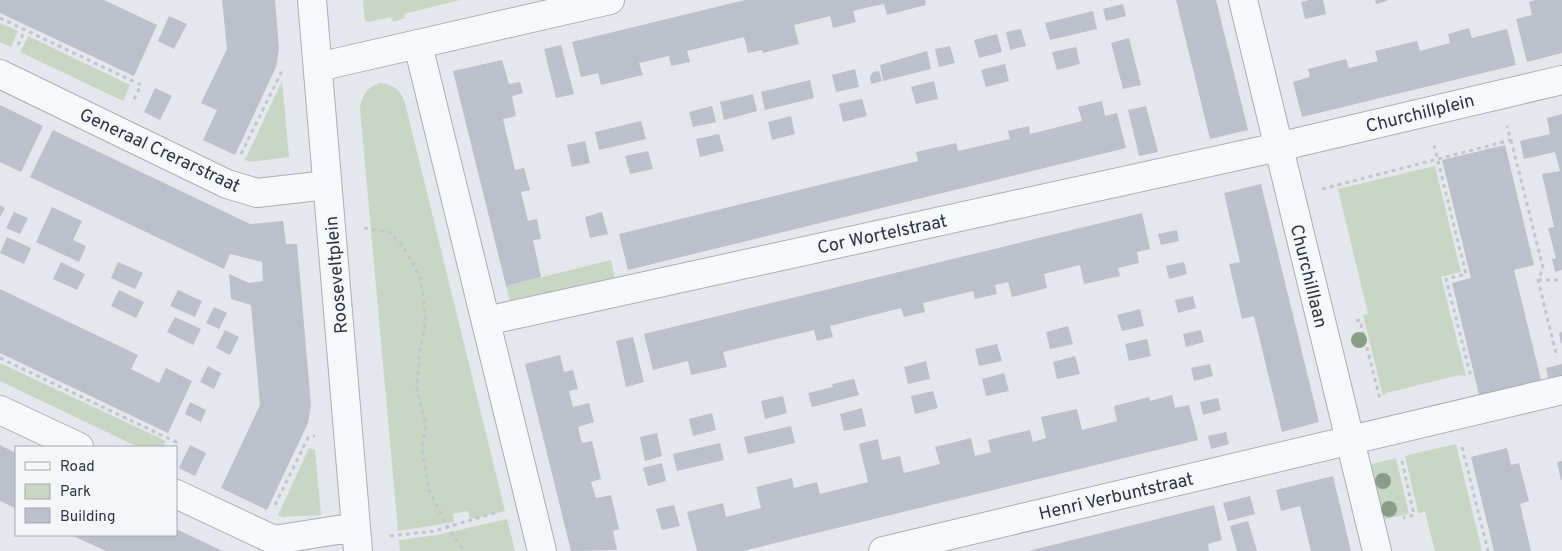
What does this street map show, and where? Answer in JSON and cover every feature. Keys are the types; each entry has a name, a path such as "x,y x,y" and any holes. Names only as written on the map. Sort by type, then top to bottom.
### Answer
{"street":[{"name":"Rooseveltplein","path":"312,0 326,185 333,229 357,540"},
{"path":"318,67 418,46 610,0"},
{"name":"Churchilllaan","path":"1243,0 1374,540"},
{"path":"418,46 542,551"},
{"name":"Generaal Crerarstraat","path":"0,74 227,184 257,193 326,185"},
{"name":"Churchillplein","path":"1278,147 1562,80"},
{"name":"Cor Wortelstraat","path":"486,321 1278,147"},
{"path":"1350,442 1390,430 1562,390"},
{"path":"0,410 76,446"},
{"name":"Henri Verbuntstraat","path":"883,551 1350,442"},
{"path":"178,495 274,540 357,540"}],"path":[{"path":"0,18 141,85 119,133"},
{"path":"227,184 281,73 318,67"},
{"path":"1499,94 1543,268 1538,280 1558,361 1562,360"},
{"path":"1426,111 1466,274 1446,279 1488,551"},
{"path":"1290,198 1511,140"},
{"path":"333,229 368,228 389,232 404,246 420,277 426,320 419,356 417,390 426,424 422,449 429,490 448,528 464,551"},
{"path":"1538,280 1562,280"},
{"path":"0,358 176,442 174,446"},
{"path":"259,533 308,438 347,423"},
{"path":"1374,540 1414,515 1400,457 1390,430"},
{"path":"357,540 448,528 530,502"}],"green space":[{"path":"363,0 460,0 404,14 405,18 393,22 391,17 369,22 365,21"},
{"path":"0,23 18,31 11,47 0,42"},
{"path":"28,36 130,85 123,101 20,52"},
{"path":"282,81 289,157 250,162 245,160"},
{"path":"380,83 396,88 405,103 505,511 470,519 468,511 453,514 454,522 398,531 360,108 366,92"},
{"path":"1435,166 1461,272 1441,277 1466,376 1459,375 1386,393 1383,396 1363,315 1368,314 1338,189"},
{"path":"611,260 617,288 513,313 506,286"},
{"path":"0,363 166,441 163,446 136,446 0,381"},
{"path":"1456,444 1482,551 1435,551 1425,512 1418,513 1405,456"},
{"path":"309,448 315,450 321,515 283,517 278,515"},
{"path":"1396,458 1409,514 1381,520 1370,471 1372,464"},
{"path":"507,519 515,551 400,551 399,540 437,535"}],"building":[{"path":"0,0 104,0 157,25 134,76 0,13"},
{"path":"222,0 275,0 279,49 276,67 235,155 203,140 217,110 201,103 227,49"},
{"path":"745,0 925,0 926,5 887,15 884,4 865,8 853,11 856,22 833,28 830,16 794,25 799,44 763,53 762,50 748,53 744,37 687,51 690,62 671,66 669,56 639,63 643,75 601,85 598,73 581,77 572,42"},
{"path":"1176,0 1216,0 1248,130 1210,139"},
{"path":"1323,0 1326,14 1305,19 1301,2"},
{"path":"1375,0 1387,0 1387,1 1376,4"},
{"path":"1535,0 1562,0 1562,53 1527,62 1516,19 1532,15 1529,2"},
{"path":"1123,4 1126,16 1106,21 1103,9"},
{"path":"1093,11 1097,29 1050,40 1045,23"},
{"path":"169,16 187,24 174,49 158,41"},
{"path":"1469,28 1472,38 1507,29 1516,65 1302,117 1293,82 1310,77 1308,69 1346,59 1349,68 1378,61 1375,51 1417,41 1420,51 1450,43 1448,34"},
{"path":"1021,29 1026,46 1010,50 1006,32"},
{"path":"997,34 1002,52 979,58 974,40"},
{"path":"1129,38 1141,85 1123,89 1111,43"},
{"path":"561,45 574,94 556,98 544,49"},
{"path":"950,46 955,63 939,67 935,49"},
{"path":"1076,47 1080,64 1057,70 1052,52"},
{"path":"927,51 931,69 883,81 880,65"},
{"path":"502,60 509,84 520,82 523,93 512,96 516,116 503,119 515,170 524,168 530,190 521,192 528,221 537,219 541,239 533,240 541,277 506,286 453,71"},
{"path":"1005,64 1009,81 986,87 981,70"},
{"path":"855,69 859,87 836,92 832,75"},
{"path":"879,71 882,81 871,84 870,77 873,72"},
{"path":"810,80 814,98 765,110 761,92"},
{"path":"934,81 938,99 916,104 911,87"},
{"path":"155,88 172,96 160,120 144,112"},
{"path":"753,94 757,111 724,120 720,102"},
{"path":"862,99 867,116 843,122 839,104"},
{"path":"1102,101 1105,116 1117,113 1126,148 628,270 619,234 918,161 916,152 956,143 958,151 1010,139 1008,131 1029,126 1030,134 1082,121 1078,107"},
{"path":"0,105 43,126 21,172 0,162"},
{"path":"712,106 716,122 693,127 689,112"},
{"path":"1146,106 1158,152 1139,156 1128,110"},
{"path":"1562,114 1562,270 1555,272 1552,259 1556,258 1548,228 1554,227 1542,174 1560,171 1555,152 1524,159 1520,141 1550,134 1547,118"},
{"path":"791,116 795,134 772,140 768,122"},
{"path":"641,121 646,139 599,150 595,132"},
{"path":"53,130 250,224 283,221 286,244 297,244 311,405 308,423 267,510 221,488 260,405 251,305 231,299 229,274 249,283 263,281 262,262 230,254 224,269 30,177"},
{"path":"719,134 724,151 700,157 696,139"},
{"path":"585,141 590,163 572,167 567,145"},
{"path":"1505,145 1534,265 1514,270 1543,388 1481,403 1452,283 1471,278 1442,160"},
{"path":"648,151 653,169 630,174 625,156"},
{"path":"1261,184 1319,422 1282,432 1254,316 1242,319 1229,264 1240,262 1224,193"},
{"path":"0,205 5,208 0,217"},
{"path":"52,207 82,221 73,240 86,246 79,262 36,242"},
{"path":"14,212 28,218 20,234 6,228"},
{"path":"602,212 608,234 590,238 585,217"},
{"path":"1142,213 1150,249 1137,252 1139,263 1118,268 1120,276 1084,284 1080,265 1044,274 1047,288 1012,297 1008,282 995,285 997,294 975,299 973,291 923,303 925,312 904,317 901,308 830,326 833,337 817,341 814,330 723,352 727,367 691,375 688,361 653,370 644,334"},
{"path":"1177,230 1179,241 1161,245 1158,234"},
{"path":"7,237 31,248 24,264 0,253"},
{"path":"61,262 85,274 77,290 53,279"},
{"path":"118,262 143,273 135,289 111,278"},
{"path":"1184,262 1187,274 1169,279 1166,266"},
{"path":"0,289 138,355 131,369 159,383 166,368 192,381 168,433 0,353"},
{"path":"119,290 144,302 136,318 111,306"},
{"path":"178,290 202,301 195,317 170,306"},
{"path":"1193,296 1196,308 1178,313 1175,300"},
{"path":"214,307 227,313 219,329 206,323"},
{"path":"1140,309 1144,326 1122,331 1117,315"},
{"path":"175,317 201,329 193,345 167,332"},
{"path":"1068,326 1073,344 1050,349 1046,332"},
{"path":"225,330 239,337 230,355 216,348"},
{"path":"1201,330 1204,342 1186,347 1183,334"},
{"path":"1562,332 1562,343 1561,344 1559,333"},
{"path":"633,337 644,382 626,387 616,341"},
{"path":"1147,339 1151,356 1129,361 1125,344"},
{"path":"997,344 1002,361 979,366 975,349"},
{"path":"560,355 564,372 573,370 578,389 569,391 573,407 589,403 594,422 578,427 582,443 592,441 601,479 591,482 596,498 611,495 619,529 613,531 617,550 571,551 525,364"},
{"path":"1075,356 1080,374 1057,379 1053,362"},
{"path":"926,361 930,379 908,384 904,367"},
{"path":"1210,364 1213,376 1194,381 1191,368"},
{"path":"1562,364 1562,383 1550,386 1546,368"},
{"path":"208,366 221,373 214,389 200,382"},
{"path":"1004,373 1009,391 986,396 982,379"},
{"path":"854,379 859,395 812,407 808,393 833,387 832,384"},
{"path":"933,391 938,408 915,414 911,396"},
{"path":"1172,395 1175,408 1189,405 1198,440 743,551 697,551 687,512 723,503 726,517 761,508 756,487 792,478 794,488 817,482 820,494 868,482 859,444 878,439 882,460 900,456 904,473 940,464 935,447 971,438 975,456 991,452 988,440 1030,430 1033,442 1046,438 1041,417 1077,409 1082,430 1117,421 1114,406 1149,397 1150,401"},
{"path":"783,396 787,413 765,419 761,401"},
{"path":"1218,398 1221,410 1203,415 1200,402"},
{"path":"190,402 206,410 201,422 185,414"},
{"path":"862,408 866,426 844,431 840,414"},
{"path":"712,413 716,430 693,436 689,419"},
{"path":"791,426 795,443 748,454 744,437"},
{"path":"1226,432 1229,444 1211,449 1208,436"},
{"path":"657,433 662,456 645,461 640,437"},
{"path":"720,443 724,460 677,471 673,454"},
{"path":"0,445 15,452 15,508 0,501"},
{"path":"190,445 206,453 195,476 179,468"},
{"path":"1507,448 1511,465 1519,463 1529,501 1520,504 1531,551 1494,551 1471,457"},
{"path":"1562,461 1562,480 1561,480 1557,462"},
{"path":"662,463 666,481 648,486 643,468"},
{"path":"1333,476 1351,551 1311,551 1300,506 1281,511 1276,490"},
{"path":"1250,496 1255,514 1228,521 1223,503"},
{"path":"674,505 680,526 662,530 656,509"},
{"path":"1214,505 1222,540 1208,544 1209,551 1028,551"},
{"path":"1248,521 1257,551 1237,551 1230,526"},
{"path":"178,530 223,551 106,551 73,536 178,536"}]}
